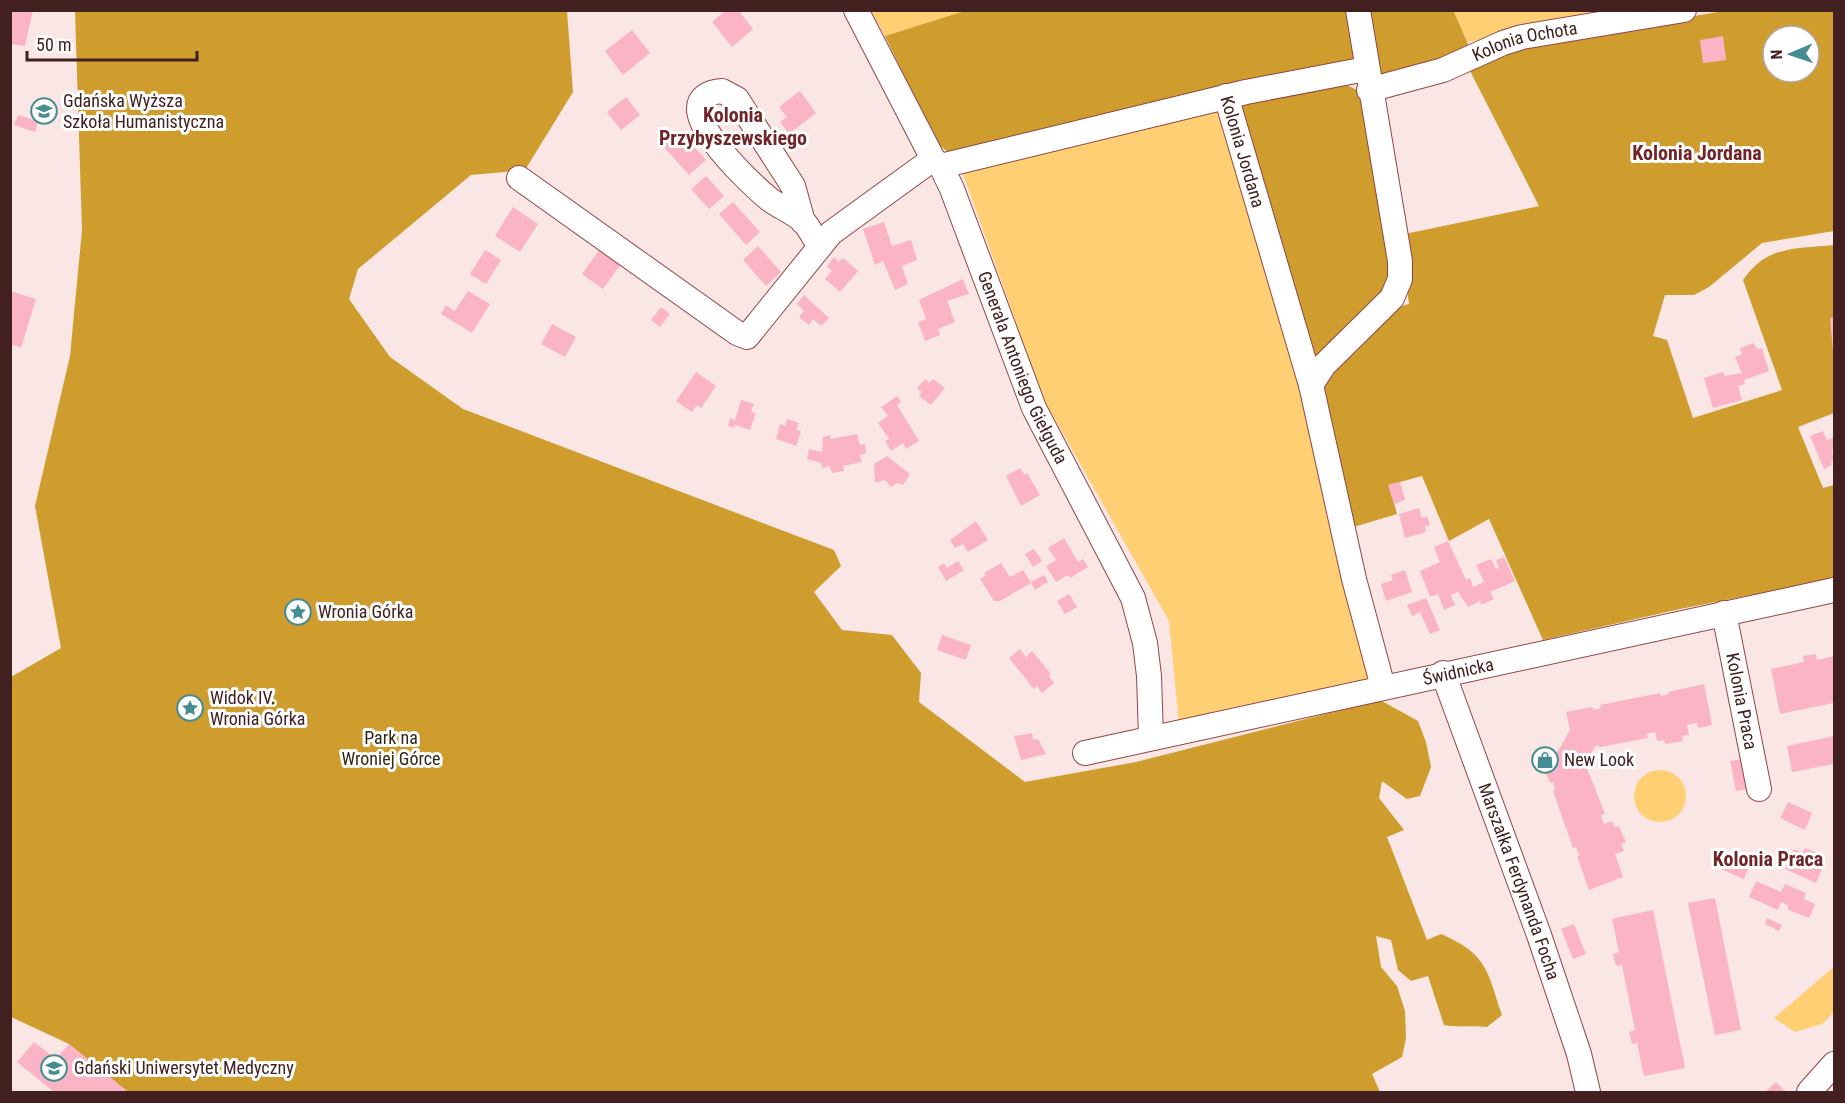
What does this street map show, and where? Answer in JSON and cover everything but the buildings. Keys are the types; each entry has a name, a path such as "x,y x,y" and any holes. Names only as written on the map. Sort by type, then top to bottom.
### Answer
{"street":[{"name":"Generała Antoniego Giełguda","path":"856,10 937,163 1034,408 1133,598 1145,643 1149,676 1151,737"},
{"path":"1311,385 1324,365 1392,298 1400,279 1400,261 1358,10"},
{"name":"Kolonia Ochota","path":"1226,96 1443,70 1522,37 1684,10"},
{"path":"803,222 768,198 733,164 710,136 699,117 701,101 706,95 722,91 736,99 793,186 803,222 819,245"},
{"name":"Kolonia Jordana","path":"937,163 1226,96 1311,385 1354,579 1383,687"},
{"path":"519,178 737,333 747,337 831,233 937,163"},
{"name":"Świdnicka","path":"1085,753 1151,737 1172,736 1443,673 1834,590"},
{"name":"Kolonia Praca","path":"1724,613 1759,789"},
{"name":"Marszałka Ferdynanda Focha","path":"1443,673 1539,935 1579,1054 1588,1092"},
{"path":"1809,1092 1834,1064"}],"shaded area":[{"path":"871,11 968,11 885,36"},
{"path":"1453,11 1662,11 1564,26 1553,19 1540,21 1529,32 1467,42"},
{"path":"1225,103 1375,677 1179,724 1169,621 1043,398 959,163"},
{"path":"1655,770 1665,770 1679,777 1686,796 1679,815 1665,822 1655,822 1645,818 1638,811 1634,801 1634,791 1638,781 1645,774"},
{"path":"1834,967 1834,1012 1822,1024 1795,1032 1774,1018"}],"green space":[{"name":"Park na Wroniej Górce","path":"75,10 567,11 573,92 525,170 471,175 358,269 349,299 390,357 463,409 834,550 841,566 814,592 842,630 892,635 921,673 919,702 1025,782 1136,762 1380,700 1418,721 1426,742 1431,767 1420,796 1407,799 1382,781 1379,798 1404,830 1387,837 1427,940 1441,934 1456,941 1477,957 1493,986 1502,1015 1487,1027 1444,1025 1428,976 1411,981 1398,970 1391,940 1376,936 1381,967 1397,986 1405,1011 1406,1038 1402,1057 1372,1074 1380,1092 128,1092 69,1044 11,1017 11,677 61,648 35,506 70,356 82,230"},
{"path":"968,10 1453,10 1468,44 1462,56 1385,82 1372,57 949,153 937,143 885,36"},
{"path":"1724,11 1834,11 1834,231 1762,243 1709,287 1694,295 1665,295 1653,336 1667,340 1693,418 1782,390 1743,280 1762,260 1772,255 1795,249 1834,245 1834,413 1798,427 1823,488 1834,485 1834,579 1680,609 1543,640 1489,519 1449,541 1422,476 1389,485 1397,514 1350,528 1316,387 1398,307 1409,304 1400,235 1539,206 1468,67 1505,48"},
{"path":"1340,82 1355,89 1366,100 1392,283 1312,373 1237,102"}],"place":[{"name":"Gdańska Wyższa Szkoła Humanistyczna","path":"44,111"},
{"name":"Wronia Górka","path":"298,612"},
{"name":"Widok IV. Wronia Górka","path":"190,708"},
{"name":"New Look","path":"1545,760"},
{"name":"Gdański Uniwersytet Medyczny","path":"54,1068"}],"district":[{"name":"Kolonia Przybyszewskiego","path":"733,126"},
{"name":"Kolonia Jordana","path":"1697,153"},
{"name":"Kolonia Praca","path":"1768,859"}]}
